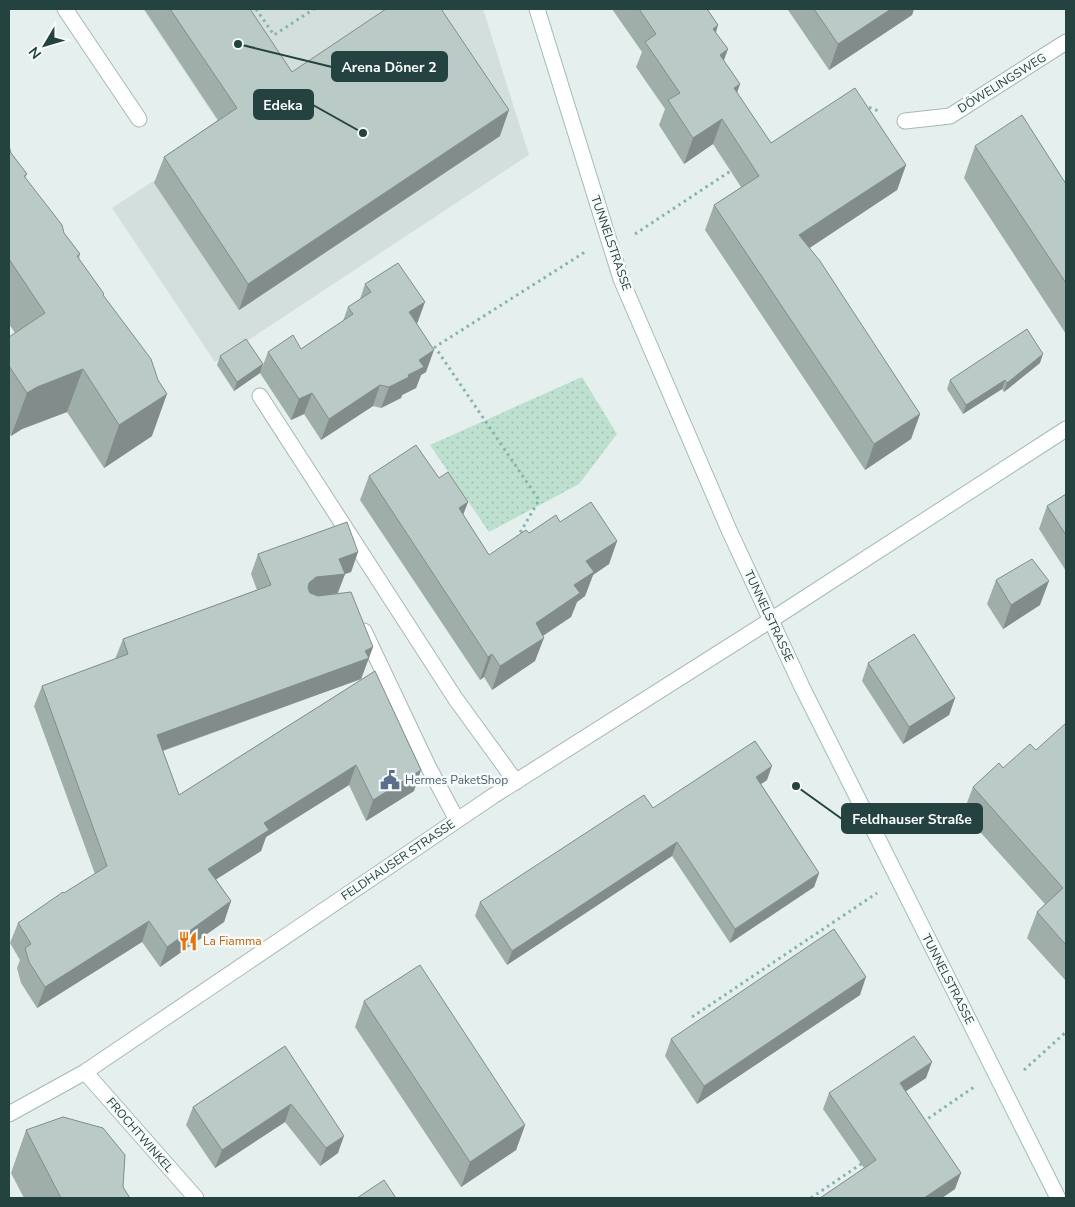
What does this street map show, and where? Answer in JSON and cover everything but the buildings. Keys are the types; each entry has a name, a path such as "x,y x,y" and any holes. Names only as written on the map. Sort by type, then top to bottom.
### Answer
{"street":[{"path":"64,9 139,119"},
{"name":"TUNNELSTRASSE","path":"537,9 621,279 728,530 898,879 1058,1198"},
{"name":"DÖWELINGSWEG","path":"905,121 950,116 1066,42"},
{"path":"260,396 455,698 516,782"},
{"name":"FELDHAUSER STRASSE","path":"9,1114 85,1072 457,820 1066,429"},
{"path":"357,618 428,766 457,820"},
{"name":"FROCHTWINKEL","path":"85,1072 196,1198"}],"path":[{"path":"256,9 274,35 314,9"},
{"path":"862,104 905,121"},
{"path":"521,545 516,539 539,500 435,347 737,168"},
{"path":"692,1017 898,879"},
{"path":"1003,1089 1066,1032"},
{"path":"915,1127 995,1072"},
{"path":"811,1198 867,1160"}],"shaded area":[{"path":"143,9 483,9 529,155 215,362 112,208 226,134"}],"green space":[{"path":"582,377 617,434 579,484 489,532 430,445"}],"place":[{"name":"Arena Döner 2","path":"238,44"},
{"name":"Edeka","path":"363,133"},
{"name":"Hermes PaketShop","path":"390,780"},
{"name":"Feldhauser Straße","path":"796,786"},
{"name":"La Fiamma","path":"188,941"}]}
